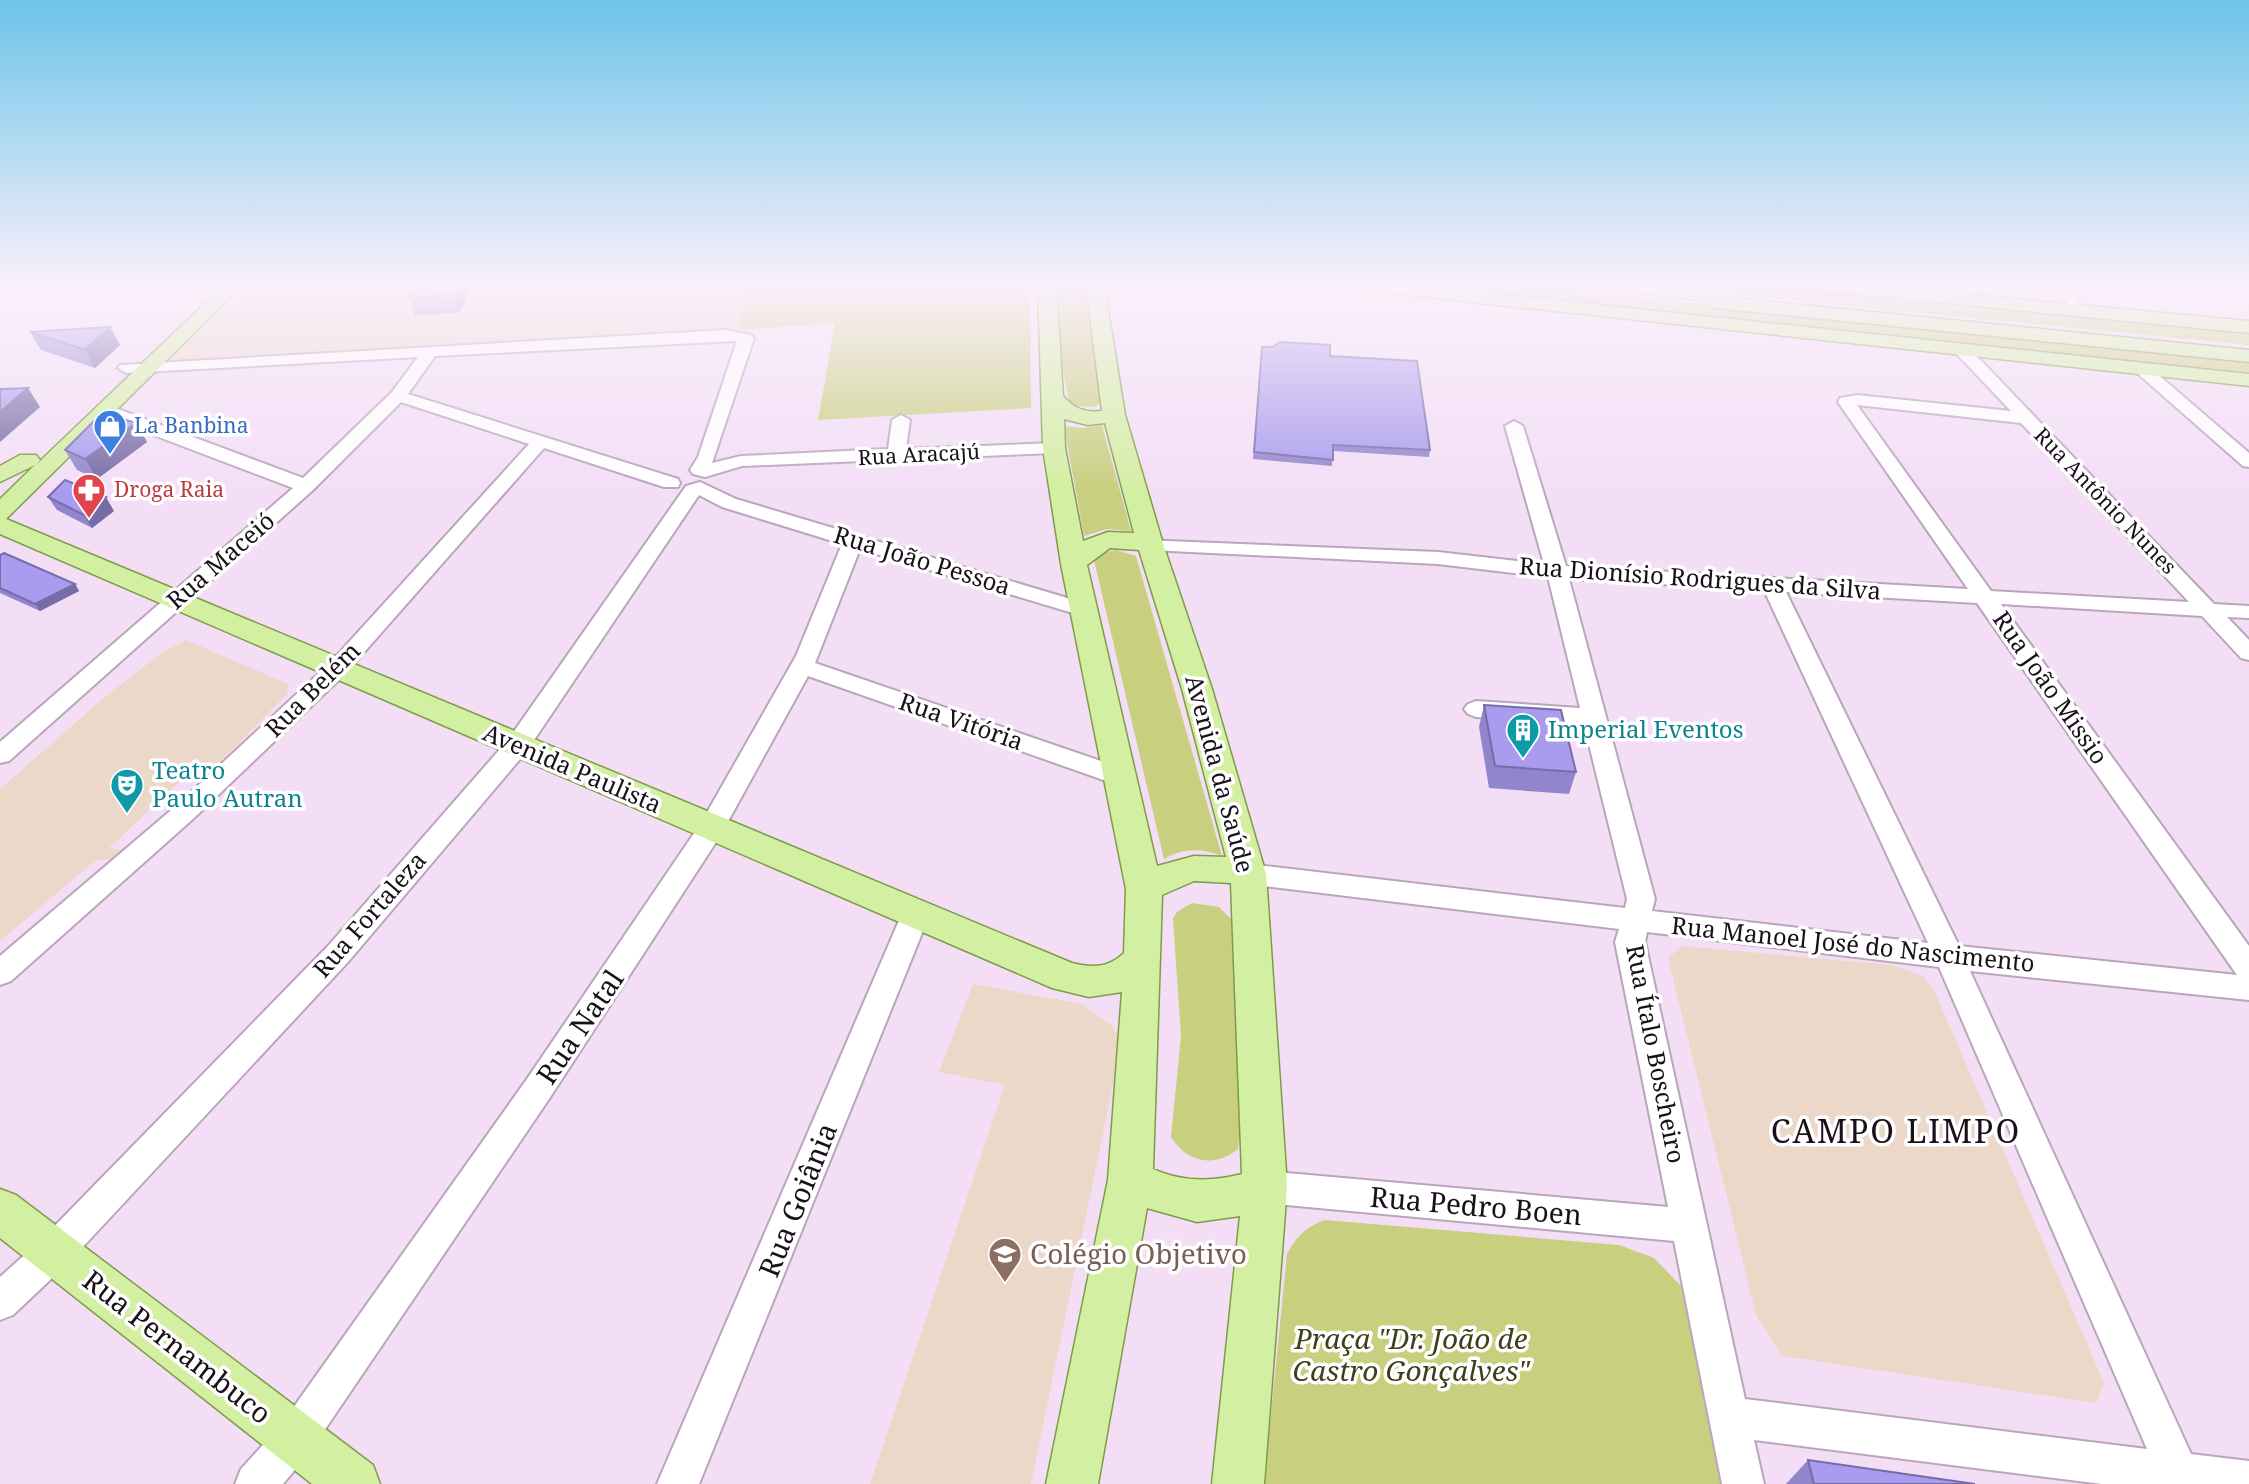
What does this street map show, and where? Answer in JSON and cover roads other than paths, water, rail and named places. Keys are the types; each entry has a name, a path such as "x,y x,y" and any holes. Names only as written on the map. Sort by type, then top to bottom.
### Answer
{"main road":[{"path":"0,486 141,354"},
{"path":"0,513 163,354"},
{"path":"1050,354 1054,447 1074,564 1144,889 1143,959 1130,1180 1072,1484"},
{"name":"Avenida da Saúde","path":"1105,354 1114,415 1150,544 1197,689 1248,874 1265,1187 1238,1484"},
{"path":"2008,354 2249,380"},
{"path":"1052,398 1071,417 1084,420 1114,415"},
{"path":"0,475 28,460"},
{"name":"Avenida Paulista","path":"0,525 915,916 1083,982 1112,982 1125,977 1143,959"},
{"path":"1074,564 1095,543 1110,539 1150,544"},
{"path":"1144,889 1187,867 1213,866 1248,874"},
{"path":"1130,1180 1162,1196 1198,1202 1234,1200 1265,1187"},
{"name":"Rua Pernambuco","path":"0,1210 354,1484"}],"street":[{"path":"126,368 404,354"},
{"name":"Rua Maceió","path":"0,755 306,486 398,396 428,354"},
{"name":"Rua Fortaleza","path":"0,1302 54,1252 338,954 517,746 694,479 713,435 740,354"},
{"name":"Rua Antônio Nunes","path":"1966,354 2249,653"},
{"path":"2141,369 2249,462"},
{"name":"Rua João Pessoa","path":"398,396 618,466 694,479 719,500 1086,611"},
{"name":"Rua João Missio","path":"2025,418 1857,400 1846,402 1848,409 1986,598 2249,969"},
{"path":"104,410 306,486"},
{"path":"896,456 901,420"},
{"name":"Rua Ítalo Boscheiro","path":"1514,426 1557,572 1641,899 1630,942 1743,1484"},
{"name":"Rua Belém","path":"0,973 185,812 337,669 541,441"},
{"name":"Rua Aracajú","path":"694,479 783,462 1054,447"},
{"name":"Rua Natal","path":"256,1484 295,1439 538,1089 711,829 802,666 854,540"},
{"name":"Rua Dionísio Rodrigues da Silva","path":"1150,544 1455,559 1557,572 2249,612"},
{"path":"1772,585 1949,957 2178,1472"},
{"name":"Rua Vitória","path":"802,666 1121,777"},
{"path":"1476,709 1594,717"},
{"name":"Rua Manoel José do Nascimento","path":"1248,874 1949,957 2249,988"},
{"name":"Rua Goiânia","path":"678,1484 774,1261 915,916"},
{"name":"Rua Pedro Boen","path":"1265,1187 1688,1226"},
{"path":"1729,1417 2249,1482"}],"place":[{"name":"La Banbina","path":"110,456"},
{"name":"Droga Raia","path":"89,520"},
{"name":"Imperial Eventos","path":"1523,760"},
{"name":"Teatro Paulo Autran","path":"127,815"},
{"name":"Colégio Objetivo","path":"1005,1284"}],"district":[{"name":"CAMPO LIMPO","path":"1896,1132"}],"park label":[{"name":"Praça \"Dr. João de Castro Gonçalves\"","path":"1411,1355"}]}
